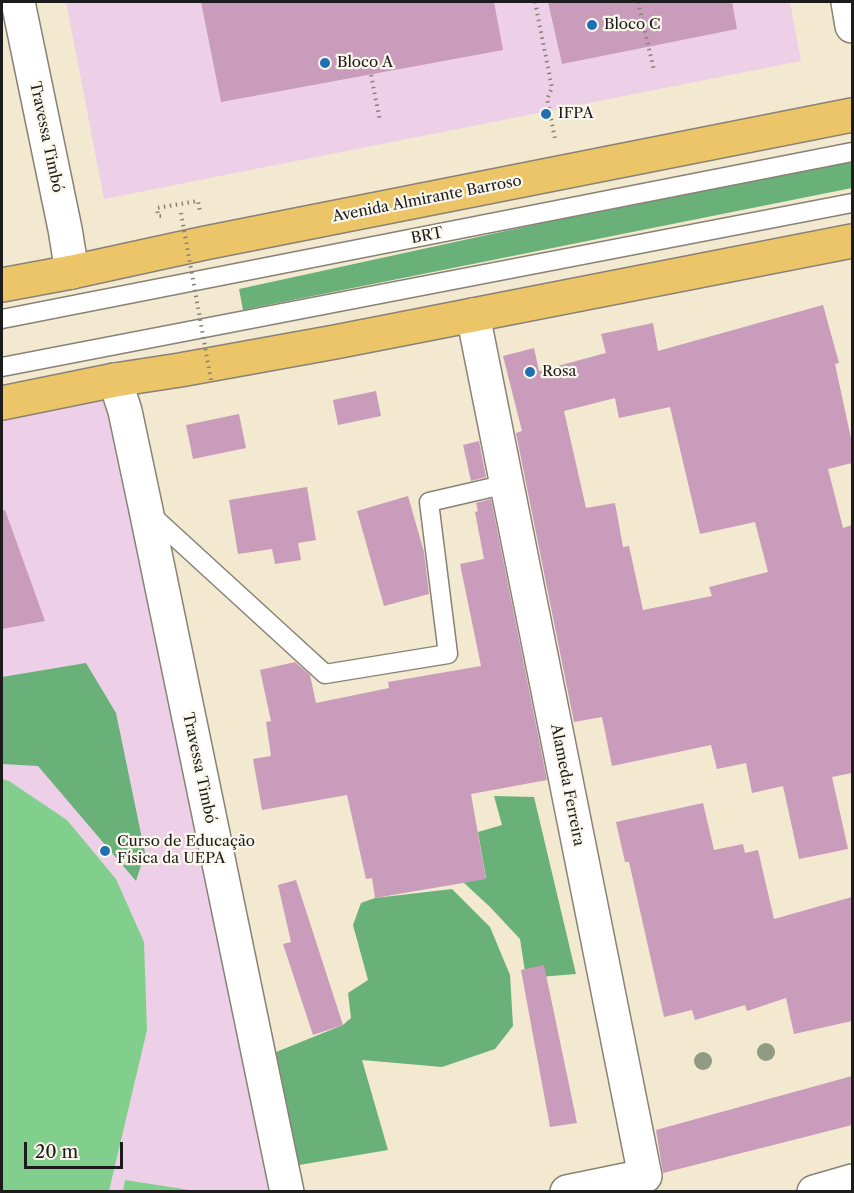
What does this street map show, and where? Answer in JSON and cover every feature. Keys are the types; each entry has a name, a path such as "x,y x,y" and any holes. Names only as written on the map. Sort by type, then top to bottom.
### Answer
{"highway":[{"name":"Avenida Almirante Barroso","path":"2,285 216,240 852,115"},
{"path":"2,403 115,380 324,344 852,242"}],"street":[{"name":"Travessa Timbó","path":"18,2 72,272"},
{"path":"848,2 852,26"},
{"name":"Alameda Ferreira","path":"473,315 645,1176 567,1191"},
{"name":"Travessa Timbó","path":"115,380 146,510 286,1191"},
{"path":"814,1191 852,1180"}],"lane":[{"name":"BRT","path":"2,319 852,152"},
{"path":"2,367 852,202"},
{"path":"146,510 325,674 447,654 429,502 507,484"}],"path":[{"path":"535,2 552,88 547,99 551,121"},
{"path":"638,2 654,69"},
{"path":"371,75 380,121"},
{"path":"170,215 158,216 157,208 179,204"},
{"path":"181,213 211,380"}],"shaded area":[{"path":"66,2 790,2 801,61 104,199"},
{"name":"Curso de Educação Física da UEPA","path":"115,380 272,1191 2,1192 2,403"}],"green space":[{"path":"852,162 852,188 243,310 239,289 588,213"},
{"path":"86,663 116,713 145,853 136,881 38,766 2,764 2,677"},
{"path":"2,779 9,781 67,820 116,879 144,942 147,1030 109,1191 2,1191"},
{"path":"494,796 534,797 576,974 526,978 520,939 463,882 486,878 478,832 502,825"},
{"path":"452,889 490,927 510,975 513,1026 495,1049 442,1067 362,1060 388,1150 299,1165 276,1052 343,1025 351,1018 348,993 368,980 353,925 361,903 375,898"},
{"path":"125,1180 196,1191 123,1191"}],"building":[{"name":"Bloco A","path":"201,2 494,2 503,50 221,102"},
{"path":"548,2 732,2 737,29 562,64"},
{"path":"823,305 839,363 835,364 852,443 852,463 828,469 843,528 852,525 852,773 832,777 848,849 799,859 783,786 752,793 746,763 717,769 711,745 612,766 602,717 574,722 516,433 522,431 503,356 534,348 539,371 606,353 601,334 653,323 658,351","holes":["615,398 619,418 670,407 700,534 755,522 768,572 709,587 712,596 643,610 629,546 623,547 615,503 586,508 564,411"]},
{"path":"376,391 381,416 338,425 333,400"},
{"path":"239,414 246,448 193,459 186,425"},
{"path":"479,441 486,477 471,481 463,445"},
{"path":"307,487 316,540 298,543 301,560 275,564 272,549 238,554 229,500"},
{"path":"408,496 424,552 429,594 384,606 357,511"},
{"path":"491,499 547,780 471,794 486,879 375,898 372,878 366,879 347,795 262,810 253,759 271,756 266,722 271,721 260,670 295,662 310,675 316,703 389,688 388,682 481,666 460,564 484,559 475,512 478,511 476,503"},
{"path":"5,510 45,621 2,629 2,511"},
{"path":"703,803 714,850 743,844 745,853 758,850 774,919 852,897 852,1021 794,1034 786,998 747,1011 745,1005 695,1020 692,1010 664,1017 629,862 625,862 616,822"},
{"path":"296,880 343,1025 313,1035 283,944 291,942 278,885"},
{"path":"544,965 577,1123 550,1127 521,970"},
{"path":"852,1076 852,1125 663,1173 656,1130"}],"place":[{"name":"Bloco C","path":"592,25"},
{"name":"Bloco A","path":"325,63"},
{"name":"IFPA","path":"546,114"},
{"name":"Rosa","path":"530,372"},
{"name":"Curso de Educação Física da UEPA","path":"105,851"}]}
